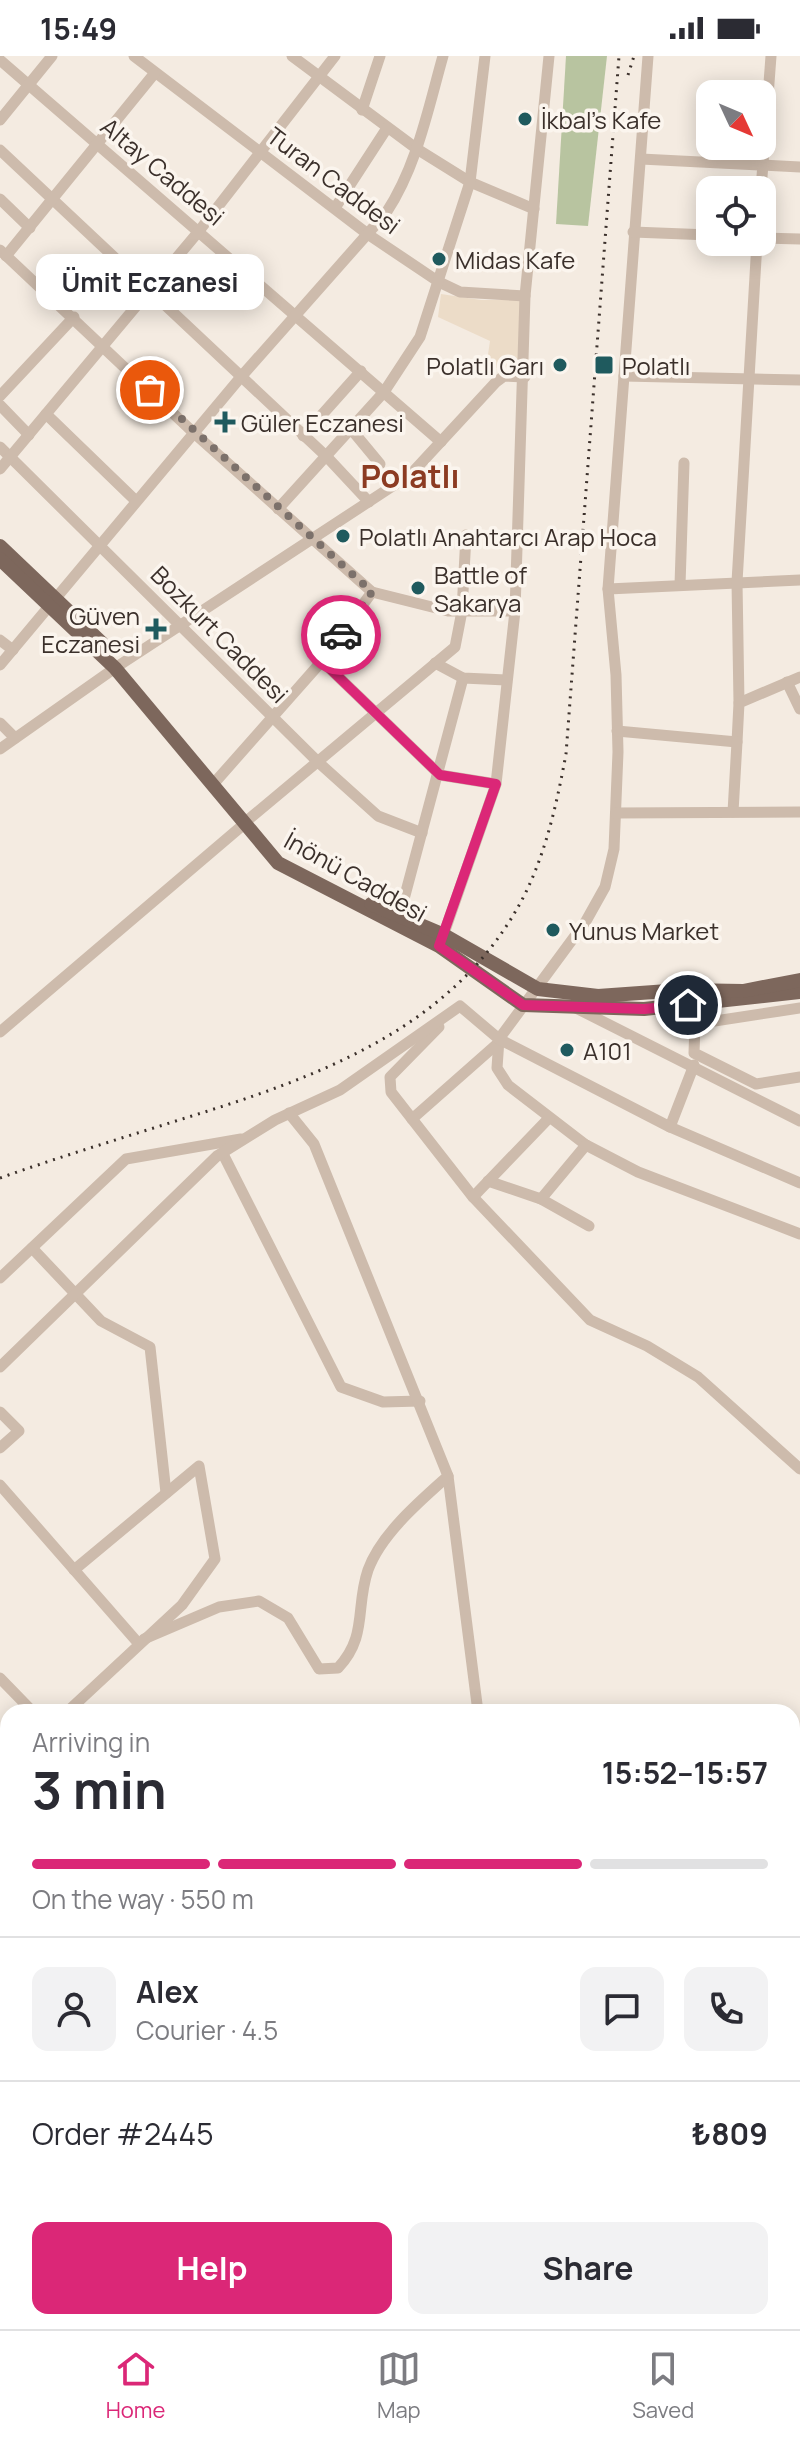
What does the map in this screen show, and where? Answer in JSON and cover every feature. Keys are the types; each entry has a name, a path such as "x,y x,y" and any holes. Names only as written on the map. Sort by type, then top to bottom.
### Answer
{"main road":[{"name":"İnönü Caddesi","path":"0,546 119,666 216,781 246,822 285,858 357,899 400,914 442,940 523,1005"},
{"name":"İnönü Caddesi","path":"0,559 53,601"},
{"name":"İnönü Caddesi","path":"119,666 278,863 538,989 598,996 682,990 743,991 800,980"},
{"path":"523,1005 644,1009 800,992"}],"street":[{"path":"0,120 52,56"},
{"name":"Turan Caddesi","path":"134,56 369,235 439,282 472,294 525,296"},
{"path":"292,56 417,149 470,182 534,209"},
{"path":"0,469 199,231 259,152 321,79 335,56"},
{"path":"362,110 380,56"},
{"path":"0,665 240,378 369,235 399,194 417,149 443,56"},
{"path":"278,509 384,392 420,337 470,182 485,56"},
{"path":"442,940 496,784 515,611 525,377 525,296 549,56"},
{"path":"412,1119 498,1042 538,989 605,887 614,849 617,731 608,589 648,56"},
{"path":"762,176 771,56"},
{"name":"Altay Caddesi","path":"0,60 441,442"},
{"path":"154,74 55,200 3,253 105,345 195,434 372,592 448,611 515,611"},
{"path":"335,208 387,128"},
{"path":"0,150 327,457 369,502"},
{"path":"641,159 800,167"},
{"path":"0,199 30,228"},
{"path":"633,232 696,234"},
{"path":"776,238 800,239"},
{"path":"733,812 739,703 737,582 746,380 756,256"},
{"path":"0,396 74,317"},
{"path":"303,436 361,371"},
{"path":"0,749 119,666 411,474 496,382 504,376 525,377"},
{"path":"624,376 800,380"},
{"path":"0,405 29,435"},
{"path":"46,414 136,501"},
{"path":"351,429 380,464"},
{"name":"Bozkurt Caddesi","path":"0,447 318,762 378,816 422,833"},
{"path":"680,585 684,463"},
{"path":"0,1032 455,647 462,611 466,535"},
{"path":"608,589 800,580"},
{"path":"216,781 322,661 372,592"},
{"path":"0,640 13,650"},
{"path":"322,661 440,775 496,784"},
{"path":"435,663 463,678 506,680"},
{"path":"739,703 800,677"},
{"path":"400,914 440,775 463,678"},
{"path":"787,682 800,709"},
{"path":"0,723 15,738"},
{"path":"617,731 737,742"},
{"path":"616,813 800,812"},
{"path":"460,1006 498,1042 670,1127 800,1183"},
{"path":"0,1367 217,1156 289,1113 340,1090 460,1006"},
{"path":"460,1006 390,1077 391,1092 473,1197 590,1320 647,1346 698,1377 800,1469"},
{"path":"573,1007 694,1065 800,1121"},
{"path":"800,1008 695,1024 694,1053 756,1084 800,1077"},
{"path":"498,1042 497,1068 508,1085 586,1145 638,1172 800,1234"},
{"path":"670,1127 694,1065"},
{"path":"289,1113 314,1144 448,1476 477,1704"},
{"path":"473,1197 549,1118"},
{"path":"0,1278 126,1159 245,1138"},
{"path":"541,1199 586,1145"},
{"path":"223,1154 341,1387 383,1402 420,1401"},
{"path":"488,1181 541,1199 589,1226"},
{"path":"32,1248 101,1321 150,1347 166,1493"},
{"path":"0,1412 19,1431 0,1448"},
{"path":"74,1570 199,1466 215,1559 182,1605 76,1704"},
{"path":"142,1642 219,1607 259,1601 288,1618 319,1669 338,1668 354,1651 369,1569 404,1515 448,1476"},
{"path":"0,1485 142,1642"},
{"path":"0,1678 25,1704"}],"green space":[{"path":"566,56 607,56 588,226 556,224"}],"shaded area":[{"path":"441,294 481,300 522,300 523,367 486,368 490,341 438,317"}],"railway":[{"path":"0,1178 281,1086 377,1042 421,1014 461,981 496,941 525,894 545,843 566,754 619,56"},
{"path":"628,75 634,56"}],"way so far":[{"path":"150,390 372,592 341,635"}],"place":[{"name":"İkbal's Kafe","path":"525,119"},
{"name":"Midas Kafe","path":"439,259"},
{"name":"Polatlı Garı","path":"560,365"},
{"name":"Polatlı","path":"604,365"},
{"name":"Ümit Eczanesi","path":"150,390"},
{"name":"Güler Eczanesi","path":"225,422"},
{"name":"Polatlı Anahtarcı Arap Hoca","path":"343,536"},
{"name":"Battle of Sakarya","path":"418,588"},
{"name":"Güven Eczanesi","path":"156,629"},
{"name":"Yunus Market","path":"553,930"},
{"name":"A101","path":"567,1050"}],"district":[{"name":"Polatlı","path":"410,476"}],"route":[{"path":"341,635 322,661 440,775 496,784 439,946 523,1005 644,1009 688,1005"}]}
